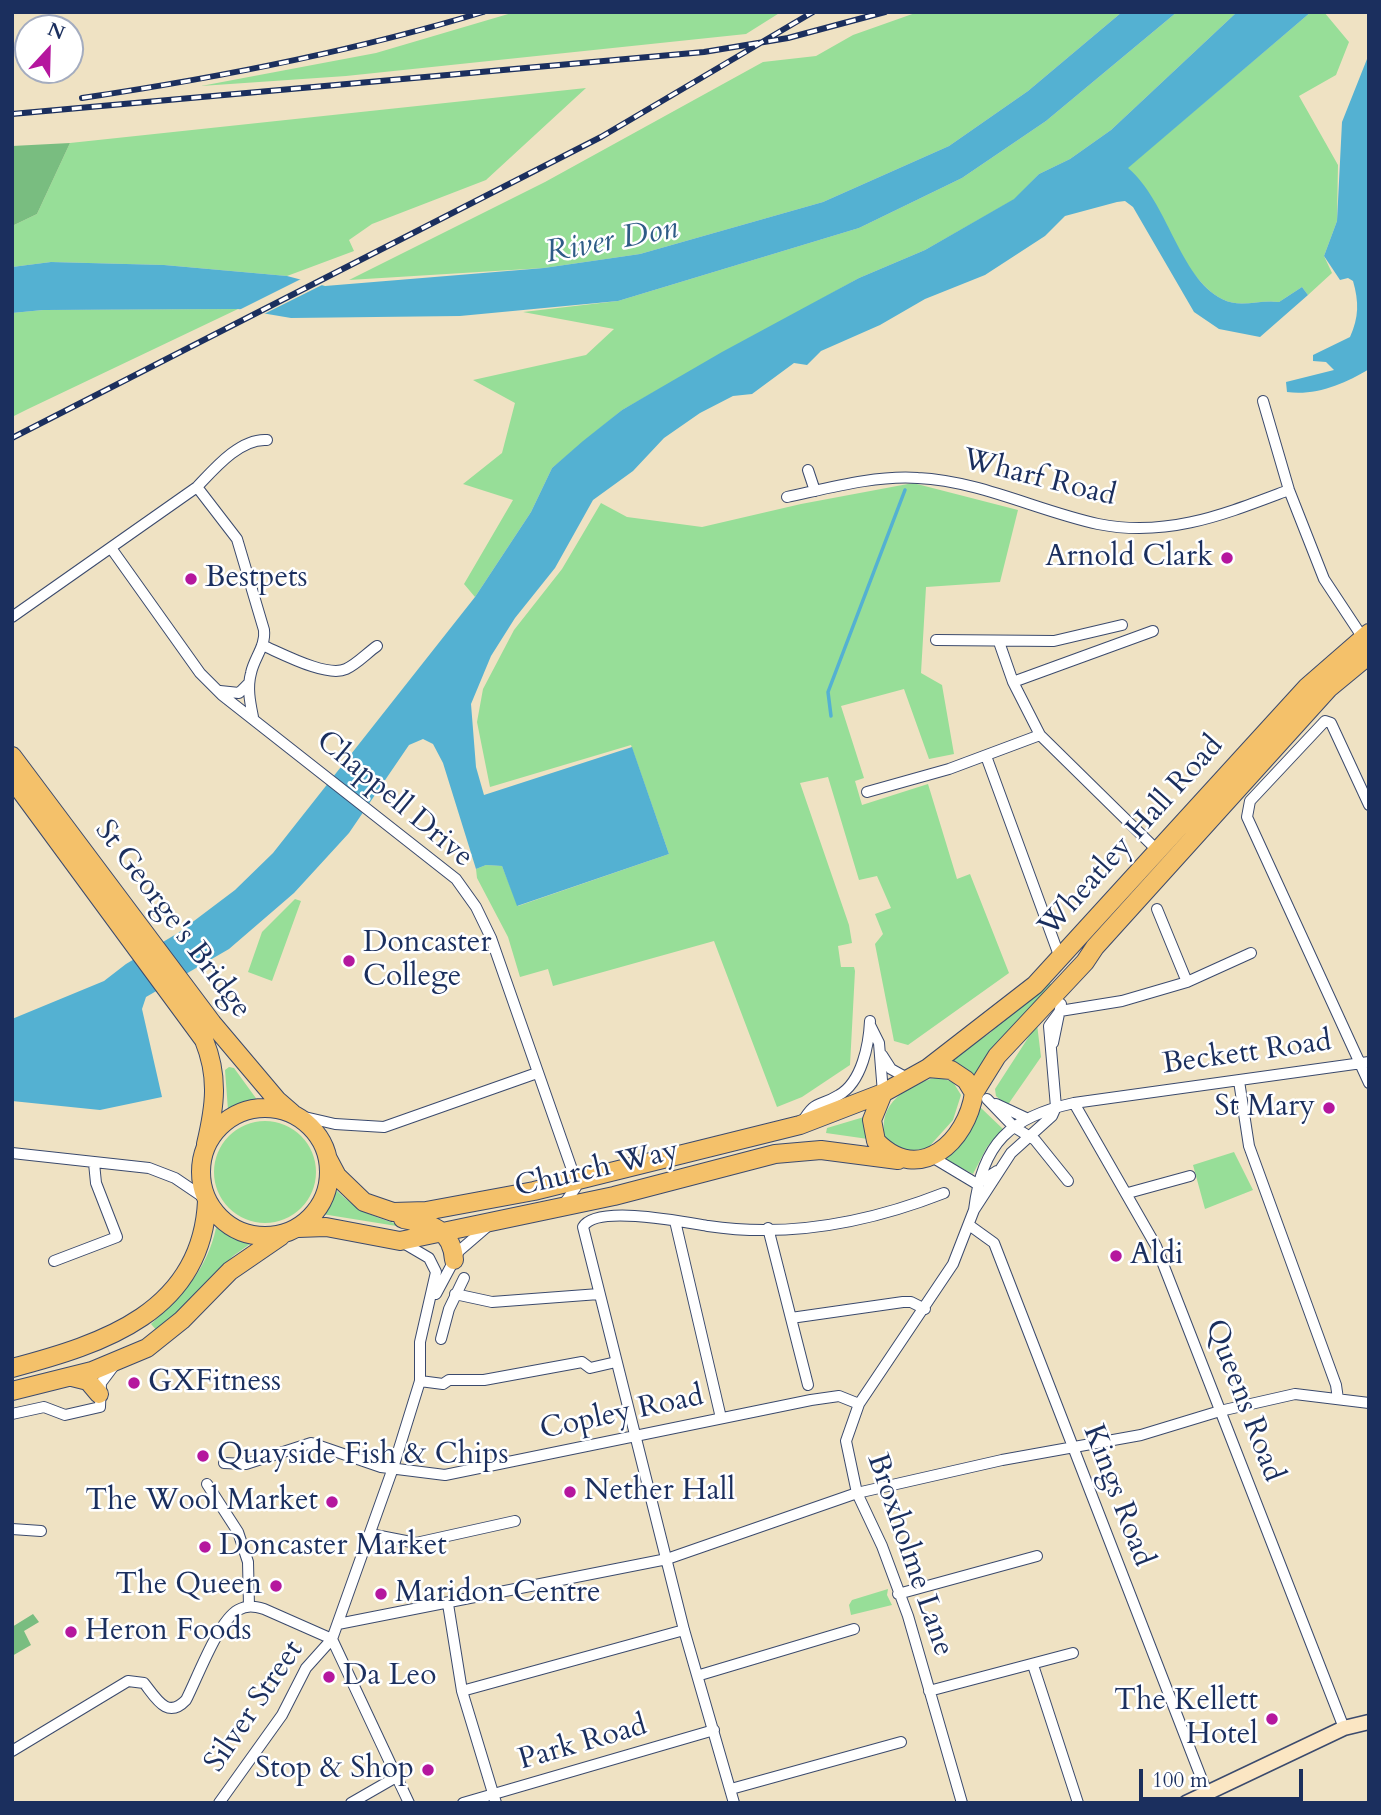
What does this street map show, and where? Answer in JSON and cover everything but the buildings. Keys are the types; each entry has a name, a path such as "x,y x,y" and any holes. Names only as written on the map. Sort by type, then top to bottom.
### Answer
{"highway":[{"name":"Wheatley Hall Road","path":"883,1093 928,1068 1007,1009 1060,958 1307,687 1367,642"},
{"name":"Wheatley Hall Road","path":"932,1157 958,1130 980,1096 997,1056 1085,962 1095,947 1329,688 1367,642"},
{"name":"St George's Bridge","path":"12,756 206,1027 216,1085 216,1103 206,1144"},
{"name":"St George's Bridge","path":"12,779 206,1027 294,1114"},
{"path":"1060,1008 1063,995 1085,962"},
{"path":"928,1068 951,1070 966,1080 980,1096"},
{"path":"883,1093 874,1109 872,1120 876,1141 884,1149 908,1161 932,1157"},
{"name":"Church Way","path":"378,1208 393,1212 469,1205 576,1181 801,1124 883,1093"},
{"path":"292,1230 267,1237 236,1230 219,1218 207,1200 201,1181 201,1162 206,1144 224,1122 250,1109 278,1109 294,1114 317,1133 328,1159 346,1186 391,1216 434,1224 445,1233 454,1251 454,1260"},
{"name":"Church Way","path":"292,1230 327,1227 400,1241 562,1208 775,1154 821,1150 908,1161"},
{"path":"12,1391 72,1377 121,1360 169,1332 230,1271 313,1215 324,1198 329,1179 328,1159"},
{"path":"12,1368 105,1340 148,1313 171,1292 194,1260 204,1236 207,1200"},
{"path":"72,1377 88,1381 99,1394"}],"street":[{"path":"1263,401 1289,490 1324,581 1367,642"},
{"path":"12,617 197,487 216,467 249,443 267,440"},
{"path":"808,470 815,491"},
{"name":"Wharf Road","path":"787,497 898,478 940,480 1099,524 1145,527 1187,526 1289,490"},
{"path":"197,487 237,539 264,630 262,645 249,682 239,693 218,691"},
{"name":"Chappell Drive","path":"111,548 200,673 218,691 456,879 476,907 491,938 576,1181"},
{"path":"936,640 1054,641 1122,625"},
{"path":"1013,682 1153,631"},
{"path":"999,642 1013,682 1040,735 1158,851"},
{"path":"262,645 320,669 337,672 348,669 377,646"},
{"path":"249,682 253,717"},
{"path":"1369,805 1328,721 1250,801 1247,817 1365,1063 1369,1083"},
{"path":"867,792 986,756 1040,735"},
{"path":"986,756 1060,958"},
{"path":"1157,909 1187,982"},
{"path":"974,1210 1000,1169 1026,1137 1052,1116 1056,1107 1049,1024 1060,1008 1122,1001 1187,982 1251,953"},
{"path":"801,1124 818,1102 838,1096 856,1079 862,1065 870,1023 880,1051 891,1069 909,1079"},
{"path":"880,1051 883,1093"},
{"name":"Beckett Road","path":"974,1210 977,1184 985,1162 1012,1128 1026,1118 1074,1103 1365,1063"},
{"path":"294,1114 335,1124 384,1127 537,1073"},
{"path":"1239,1081 1249,1146 1336,1385 1338,1399"},
{"path":"980,1096 1026,1118"},
{"path":"980,1096 1012,1128 1042,1151 1068,1181"},
{"name":"Queens Road","path":"1074,1103 1156,1246 1344,1728"},
{"path":"12,1153 163,1172 207,1200"},
{"path":"932,1157 977,1184 1000,1169"},
{"path":"54,1261 117,1237 96,1183 94,1163"},
{"path":"1128,1193 1190,1176"},
{"path":"562,1208 576,1187 576,1181"},
{"path":"734,1803 700,1675 684,1630 615,1363 584,1236 586,1222 609,1216 724,1228 768,1228 855,1222 897,1211 944,1193"},
{"name":"Broxholme Lane","path":"962,1803 882,1546 857,1493 846,1440 859,1404 953,1264 974,1210"},
{"path":"675,1221 721,1418"},
{"path":"428,1310 459,1251 491,1223"},
{"name":"Kings Road","path":"969,1225 994,1243 1209,1799"},
{"path":"768,1228 808,1385"},
{"path":"332,1639 421,1381 420,1342 435,1282 434,1265 420,1251 400,1241"},
{"path":"441,1339 455,1294 464,1278"},
{"path":"455,1294 492,1302 599,1294"},
{"path":"791,1318 903,1302 911,1302 925,1309"},
{"path":"12,1414 44,1407 65,1415 99,1408 102,1404 99,1394 107,1373 121,1360"},
{"path":"421,1381 443,1384 449,1380 484,1380 582,1362 590,1368 615,1363"},
{"path":"338,1624 667,1559 857,1493 1002,1460 1141,1434 1220,1411 1295,1394 1369,1403"},
{"name":"Copley Road","path":"225,1463 246,1464 311,1443 381,1467 428,1475 460,1473 839,1396 859,1404"},
{"path":"207,1484 238,1532 248,1562 249,1606"},
{"path":"370,1534 416,1543 515,1521"},
{"path":"12,1529 41,1531"},
{"path":"898,1594 1037,1556"},
{"path":"448,1604 462,1690 495,1798"},
{"path":"12,1751 125,1682 137,1680 146,1685 163,1706 172,1709 180,1706 232,1615 249,1606 264,1609 332,1639 409,1803"},
{"path":"700,1675 854,1629"},
{"path":"462,1690 684,1630"},
{"name":"Silver Street","path":"219,1803 282,1715 306,1668 332,1639"},
{"path":"929,1691 1073,1653"},
{"path":"1033,1665 1078,1803"},
{"path":"1186,1803 1209,1799 1344,1728 1369,1721"},
{"name":"Park Road","path":"463,1803 495,1798 714,1730"},
{"path":"731,1789 901,1742"},
{"path":"351,1803 398,1776"}],"green space":[{"path":"515,12 781,12 746,34 346,76 201,86 376,53"},
{"path":"918,12 1122,12 1028,91 949,146 823,202 640,254 544,268 349,280 545,182 763,62 816,56 853,35"},
{"path":"1177,12 1237,12 1111,130 1070,159 1039,174 1015,199 925,250 859,278 622,410 552,468 531,512 475,597 464,584 513,500 463,484 502,453 515,403 473,380 586,355 614,329 523,312 618,301 859,228 962,178 1046,121"},
{"path":"1311,12 1324,12 1349,42 1336,75 1299,96 1338,165 1337,221 1324,256 1332,273 1308,295 1302,287 1279,302 1229,302 1209,290 1196,277 1127,168"},
{"path":"586,88 486,180 372,224 349,240 354,251 287,276 164,265 51,262 12,267 12,226 37,214 70,143"},
{"path":"70,143 37,214 12,226 12,146"},
{"path":"238,309 12,417 12,313 43,310"},
{"path":"913,483 1018,510 1000,582 926,587 921,673 942,685 954,754 929,759 904,689 841,706 864,778 855,781 862,805 928,784 957,879 970,874 1009,973 908,1045 894,1041 875,944 883,934 875,914 891,908 877,876 859,880 828,777 800,783 849,925 852,943 838,946 841,967 854,967 855,971 850,1065 802,1097 777,1107 714,941 553,986 548,969 520,977 508,937 477,878 476,869 486,865 502,866 518,906 669,854 631,745 490,787 477,722 483,689 514,630 562,569 601,503 627,517 702,527 801,504"},
{"path":"295,899 301,901 272,981 248,972 262,932"},
{"path":"1047,981 1052,985 974,1078 949,1061 990,1033"},
{"path":"1037,1024 1041,1057 1007,1106 996,1096 995,1089"},
{"path":"234,1068 258,1101 228,1110 225,1070"},
{"path":"938,1077 953,1082 961,1095 953,1120 927,1149 901,1151 885,1138 884,1126 890,1105 905,1091"},
{"path":"980,1107 1003,1129 987,1147 973,1174 942,1158"},
{"path":"864,1117 868,1139 826,1133 827,1128"},
{"path":"265,1121 285,1125 301,1136 312,1152 316,1172 312,1192 301,1208 285,1219 265,1223 245,1219 229,1208 218,1192 214,1172 218,1152 229,1136 245,1125"},
{"path":"1234,1152 1253,1190 1205,1209 1193,1165"},
{"path":"335,1189 361,1210 409,1228 322,1214"},
{"path":"216,1228 250,1244 233,1256 158,1332 151,1324 192,1281 206,1257"},
{"path":"888,1589 887,1595 892,1605 851,1615 849,1605 852,1600"},
{"path":"33,1614 39,1622 24,1631 31,1645 12,1656 12,1627"}],"water":[{"path":"1122,12 1177,12 1046,121 962,178 859,228 618,301 460,316 291,318 238,309 43,310 12,313 12,267 51,262 164,265 287,276 325,286 544,268 640,254 823,202 949,146 1028,91"},
{"path":"1237,12 1311,12 1128,168 1154,200 1195,274 1207,288 1222,299 1243,304 1279,302 1302,287 1308,295 1260,337 1219,329 1194,312 1133,207 1125,201 1117,202 1065,216 1045,236 985,275 925,299 880,325 821,351 807,365 794,363 752,394 733,396 700,413 664,438 633,471 593,500 555,568 515,618 491,656 471,704 476,767 484,795 632,747 669,854 517,906 502,866 486,865 476,869 443,763 433,744 423,739 409,745 349,833 294,893 229,949 146,997 142,1009 162,1097 100,1110 12,1101 12,1019 104,981 126,964 178,933 235,890 273,853 475,597 531,512 552,468 622,410 859,278 925,250 1014,199 1039,174 1070,159 1111,130"},
{"path":"1369,54 1369,369 1330,388 1287,392 1286,382 1334,370 1326,362 1313,361 1313,355 1350,337 1355,323 1357,303 1353,281 1348,278 1340,280 1324,256 1337,221 1342,122"}],"pier":[{"path":"305,277 328,282 260,316 235,312"}],"waterway":[{"path":"831,716 828,692 905,490"}],"railway":[{"path":"82,98 284,62 384,40 483,12"},
{"path":"12,438 601,137 813,12"},
{"path":"12,114 704,52 788,38 885,12"}],"place":[{"name":"Arnold Clark","path":"1227,558"},
{"name":"Bestpets","path":"191,579"},
{"name":"Doncaster College","path":"349,961"},
{"name":"St Mary","path":"1329,1108"},
{"name":"Aldi","path":"1116,1256"},
{"name":"GXFitness","path":"134,1383"},
{"name":"Quayside Fish & Chips","path":"203,1456"},
{"name":"Nether Hall","path":"570,1492"},
{"name":"The Wool Market","path":"332,1502"},
{"name":"Doncaster Market","path":"205,1547"},
{"name":"The Queen","path":"276,1586"},
{"name":"Maridon Centre","path":"381,1594"},
{"name":"Heron Foods","path":"71,1632"},
{"name":"Da Leo","path":"329,1677"},
{"name":"The Kellett Hotel","path":"1272,1719"},
{"name":"Stop & Shop","path":"428,1770"}],"water label":[{"name":"River Don","path":"612,242"}]}
